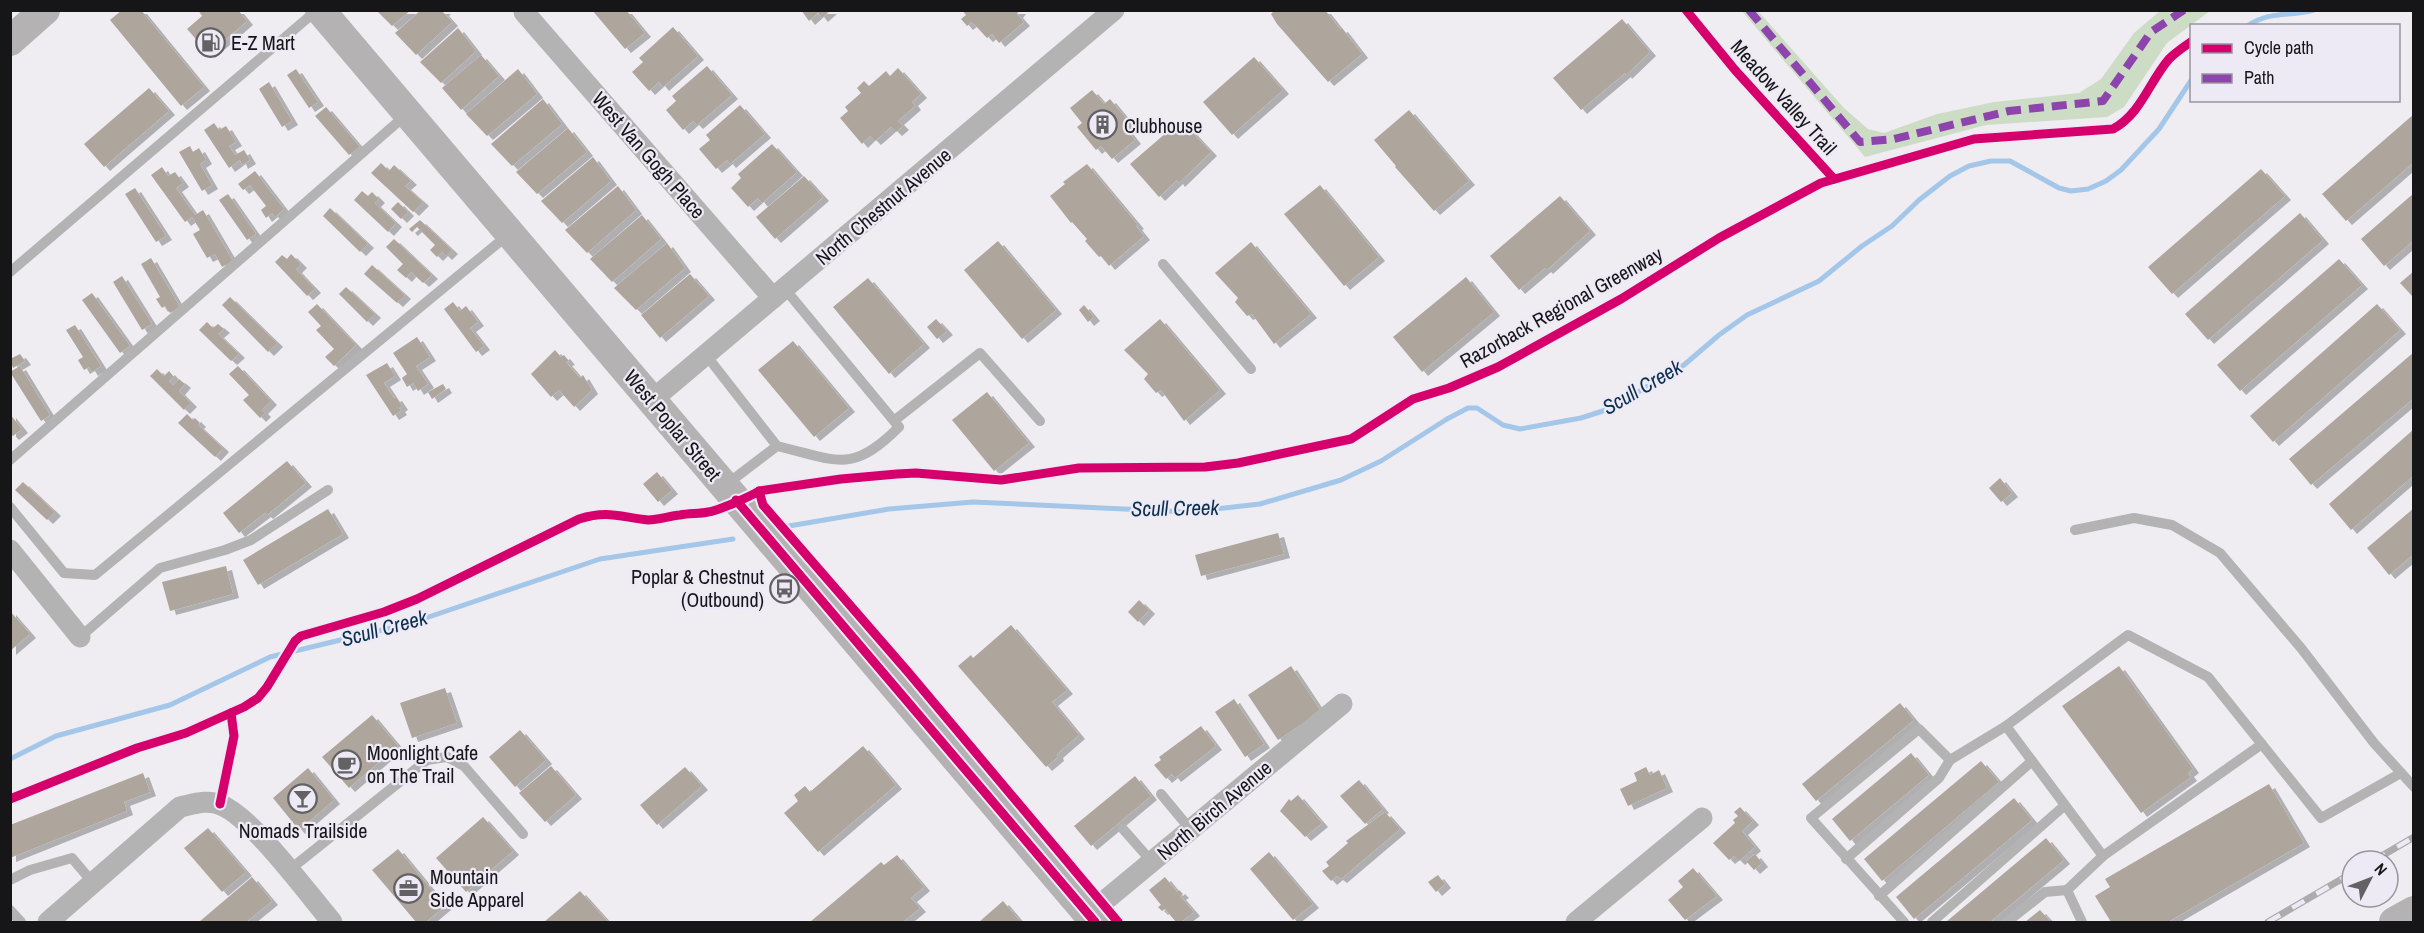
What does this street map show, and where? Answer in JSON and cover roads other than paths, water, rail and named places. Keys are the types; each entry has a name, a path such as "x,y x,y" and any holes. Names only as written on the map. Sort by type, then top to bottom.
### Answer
{"street":[{"path":"10,40 45,10"},
{"name":"West Poplar Street","path":"319,10 1094,922"},
{"name":"North Chestnut Avenue","path":"652,400 1114,10"},
{"name":"West Van Gogh Place","path":"524,12 779,293"},
{"path":"10,550 80,637"},
{"name":"North Birch Avenue","path":"1094,922 1102,903 1342,704"},
{"path":"48,922 180,807 200,802 220,804 248,823 332,922"},
{"path":"1576,922 1702,818"},
{"path":"2394,922 2414,911"}],"lane":[{"path":"10,272 319,10"},
{"path":"10,460 407,114"},
{"path":"10,507 64,573 95,575 509,233"},
{"path":"1163,264 1251,369"},
{"path":"706,355 777,446 834,460 850,460 860,458 881,445 899,427 895,420 779,293"},
{"path":"895,420 980,353 1040,421"},
{"path":"724,486 777,446"},
{"path":"80,637 160,568 225,550 251,540 328,490"},
{"path":"2075,530 2134,518 2172,525 2220,554 2301,648 2374,743 2414,787"},
{"path":"1846,859 1939,777 1950,760 2006,726 2128,635 2208,677 2321,818 2401,773"},
{"path":"2006,726 2103,856"},
{"path":"1904,922 1811,818 1919,729 1950,760"},
{"path":"2007,922 2045,892 2067,890 2103,856 2262,744"},
{"path":"288,871 427,760 447,757 464,766 523,834"},
{"path":"1879,896 2032,761"},
{"path":"1161,794 1190,829"},
{"path":"1932,922 2064,806"},
{"path":"1123,829 1152,861"},
{"path":"10,880 30,870 72,858 93,884"},
{"path":"2067,890 2082,922"},
{"path":"10,910 21,922"}],"waterway":[{"name":"Scull Creek","path":"2251,24 2272,16 2314,10"},
{"name":"Scull Creek","path":"789,526 889,509 973,502 1189,512 1260,504 1341,480 1381,461 1468,408 1477,408 1503,425 1520,429 1581,418 1609,409 1684,365 1747,315 1819,281 1862,246 1892,226 1919,200 1950,176 1969,166 1991,161 2010,161 2059,188 2071,191 2088,189 2106,181 2121,170 2159,129 2190,82"},
{"name":"Scull Creek","path":"10,759 56,736 170,705 270,657 411,623 600,559 733,539"}],"railway":[{"path":"2394,849 2414,837"},
{"path":"2268,922 2340,880"}],"place":[{"name":"E-Z Mart","path":"210,42"},
{"name":"Clubhouse","path":"1103,125"},
{"name":"Poplar & Chestnut (Outbound)","path":"785,588"},
{"name":"Moonlight Cafe on The Trail","path":"346,764"},
{"name":"Nomads Trailside","path":"303,799"},
{"name":"Mountain Side Apparel","path":"409,888"}]}
